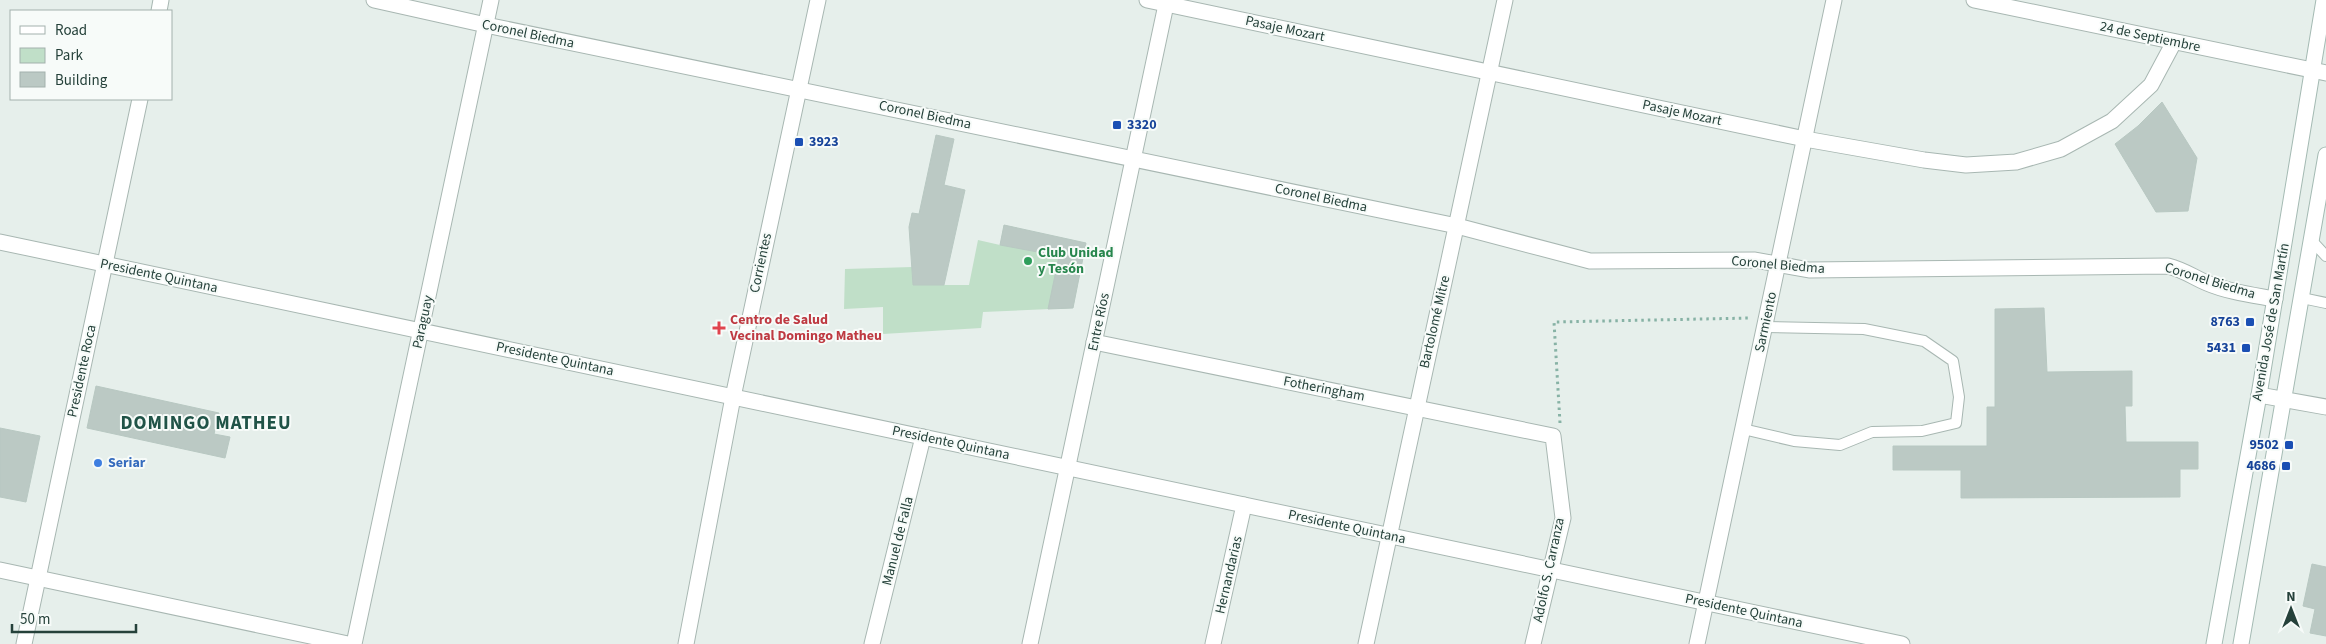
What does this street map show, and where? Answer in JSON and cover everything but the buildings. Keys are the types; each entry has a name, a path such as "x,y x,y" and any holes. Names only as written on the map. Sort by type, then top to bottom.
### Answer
{"street":[{"name":"Coronel Biedma","path":"374,0 486,25 1457,226 1590,261 1755,260 1809,270 2168,266 2187,272 2216,286 2240,293 2275,299"},
{"name":"Paraguay","path":"354,644 491,0"},
{"name":"Corrientes","path":"686,644 733,397 818,0"},
{"name":"Pasaje Mozart","path":"1147,0 1167,2 1490,73 1805,139 1924,160 1966,165 2016,162 2061,149 2112,121 2151,85 2174,42"},
{"name":"Bartolomé Mitre","path":"1366,644 1505,0"},
{"name":"Sarmiento","path":"1697,644 1834,0"},
{"name":"24 de Septiembre","path":"1974,0 2320,72"},
{"name":"Avenida José de San Martín","path":"2214,644 2275,299 2320,72 2324,0"},
{"name":"Entre Ríos","path":"1030,644 1167,2"},
{"name":"Presidente Roca","path":"24,644 140,100"},
{"name":"Avenida José de San Martín","path":"2241,644 2326,155"},
{"name":"Presidente Quintana","path":"0,242 1902,644"},
{"name":"Fotheringham","path":"1094,342 1553,436"},
{"path":"2259,395 2326,407"},
{"name":"Adolfo S. Carranza","path":"1533,644 1563,518 1553,436"},
{"name":"Manuel de Falla","path":"872,644 923,437"},
{"name":"Hernandarias","path":"1213,644 1244,505"},
{"path":"0,570 348,644"}],"lane":[{"path":"2312,242 2326,256"},
{"path":"2302,298 2326,303"},
{"path":"1743,429 1794,441 1840,445 1872,432 1922,431 1956,423 1959,397 1953,361 1924,341 1864,329 1766,322"}],"path":[{"path":"1553,436 1561,421 1554,322 1766,322"}],"green space":[{"path":"1004,225 1086,243 1073,308 983,312 981,328 883,334 883,307 844,309 845,269 912,267 914,285 969,285 978,240 1000,245"}],"place":[{"name":"3320","path":"1117,125"},
{"name":"3923","path":"799,142"},
{"name":"Club Unidad y Tesón","path":"1028,261"},
{"name":"8763","path":"2250,322"},
{"name":"Centro de Salud Vecinal Domingo Matheu","path":"719,328"},
{"name":"5431","path":"2246,348"},
{"name":"9502","path":"2289,445"},
{"name":"Seriar","path":"98,463"},
{"name":"4686","path":"2286,466"}],"district":[{"name":"DOMINGO MATHEU","path":"206,423"}]}
